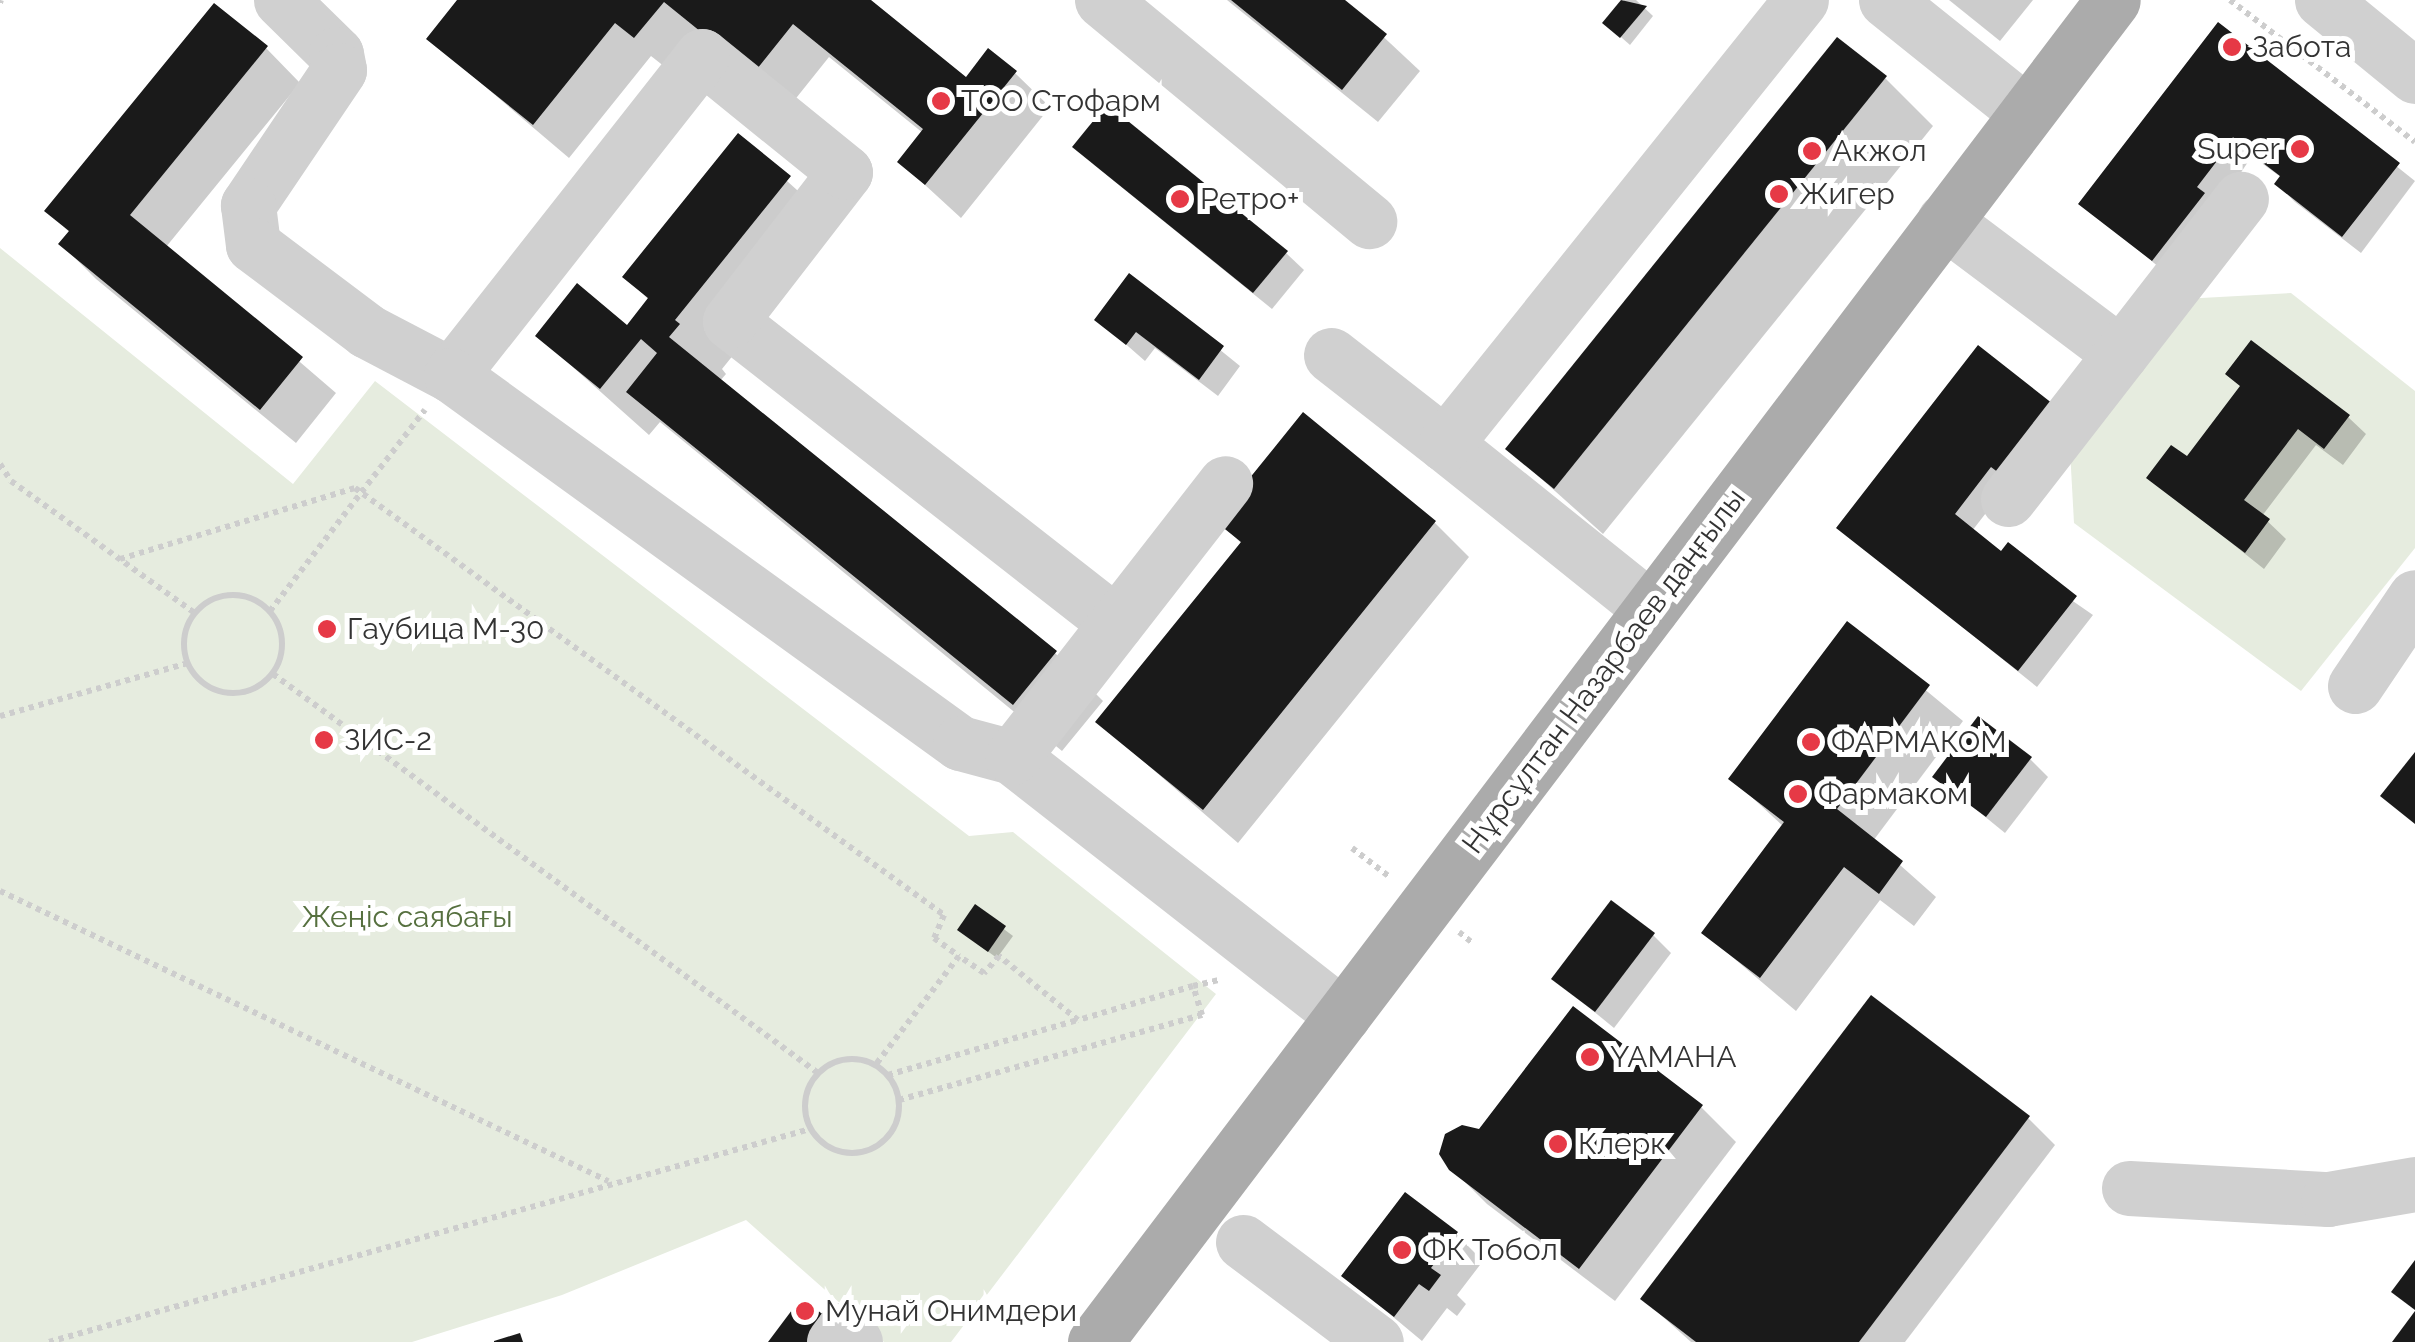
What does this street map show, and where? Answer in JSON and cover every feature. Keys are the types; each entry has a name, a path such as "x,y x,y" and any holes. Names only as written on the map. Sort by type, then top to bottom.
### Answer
{"main road":[{"name":"Нұрсұлтан Назарбаев даңғылы","path":"1095,1342 2114,0"}],"street":[{"path":"281,0 336,54 339,70 248,204 253,246 368,331 451,375 960,743 1012,757 1343,1016"},
{"path":"1102,0 1368,221"},
{"path":"1445,444 1801,0"},
{"path":"1886,0 2026,112"},
{"path":"2322,0 2415,76"},
{"path":"451,375 702,56 845,172 730,321 1116,624"},
{"path":"2008,500 2241,199"},
{"path":"1944,221 2121,354"},
{"path":"1331,354 1651,609"},
{"path":"1012,757 1225,483"},
{"path":"2355,686 2415,596"},
{"path":"2129,1188 2328,1198 2415,1184"},
{"path":"1244,1242 1376,1342"},
{"path":"834,1342 843,1330 854,1342"}],"path":[{"path":"2230,0 2415,142"},
{"path":"270,611 451,375"},
{"path":"0,464 11,481 195,613"},
{"path":"120,559 356,488 944,915 934,938 984,973 999,956 1078,1020"},
{"path":"224,596 257,601 270,611 283,642 273,674 232,694 203,683 188,663 184,642 195,613 224,596"},
{"path":"0,716 188,663"},
{"path":"273,674 818,1073"},
{"path":"0,891 609,1181"},
{"path":"876,1064 959,956"},
{"path":"888,1075 1217,978"},
{"path":"899,1100 1202,1015 1193,986"},
{"path":"844,1059 876,1064 888,1075 899,1100 888,1136 860,1153 832,1149 810,1128 805,1100 818,1073 844,1059"},
{"path":"49,1342 609,1181 810,1128"}],"green space":[{"name":"Жеңіс саябағы","path":"0,248 293,484 375,381 969,836 1013,832 1216,994 951,1342 884,1342 746,1220 562,1295 412,1342 0,1342"},
{"path":"2291,293 2415,391 2415,548 2301,691 2074,523 2070,450 2183,299"}],"building":[{"name":"ТОО Стофарм","path":"457,0 871,0 966,77 988,48 1017,71 925,185 897,162 923,129 793,24 753,74 664,2 634,38 615,23 533,125 426,39"},
{"path":"1231,0 1345,0 1387,34 1342,90"},
{"path":"1621,0 1647,6 1620,38 1602,23"},
{"path":"214,3 268,46 130,215 303,357 260,410 58,244 69,231 44,211"},
{"path":"2218,22 2400,163 2342,237 2274,184 2280,176 2233,140 2197,187 2205,193 2152,261 2078,204"},
{"path":"1837,37 1887,76 1554,489 1505,449"},
{"name":"Ретро+","path":"1107,104 1288,251 1253,293 1072,147"},
{"path":"738,133 791,176 675,320 680,324 669,337 1057,651 1013,705 626,392 657,353 641,339 600,389 535,336 577,283 627,325 648,298 622,277"},
{"path":"1129,273 1224,346 1199,380 1136,332 1126,345 1094,320"},
{"path":"2251,340 2350,415 2324,449 2298,429 2244,500 2270,519 2245,553 2146,478 2171,445 2187,456 2240,386 2225,374"},
{"path":"1978,345 2053,404 1999,473 1991,467 1955,514 2001,551 2008,542 2077,596 2018,671 1836,528"},
{"path":"1303,412 1436,521 1203,810 1095,722 1241,542 1215,521"},
{"name":"Фармаком","path":"1847,621 1930,685 1837,809 1903,861 1879,894 1844,867 1760,978 1701,933 1784,822 1728,779"},
{"path":"1978,716 2032,757 1986,817 1932,777"},
{"path":"2415,752 2415,824 2380,796"},
{"path":"1611,900 1655,933 1595,1012 1551,979"},
{"path":"975,904 1006,926 988,952 957,930"},
{"path":"1871,995 2030,1116 1859,1342 1696,1342 1640,1299"},
{"name":"Клерк","path":"1573,1006 1703,1105 1579,1269 1449,1170 1439,1154 1445,1134 1462,1125 1479,1129"},
{"name":"ФК Тобол","path":"1405,1192 1458,1232 1431,1268 1441,1275 1429,1291 1419,1284 1394,1317 1341,1276"},
{"path":"2415,1260 2415,1310 2391,1292"},
{"name":"Мунай Онимдери","path":"801,1298 837,1325 824,1342 768,1342"},
{"path":"2415,1311 2415,1342 2392,1342"},
{"path":"520,1333 523,1342 494,1342 494,1341"}],"place":[{"name":"Забота","path":"2232,47"},
{"name":"ТОО Стофарм","path":"941,101"},
{"name":"Super","path":"2300,149"},
{"name":"Акжол","path":"1812,151"},
{"name":"Жигер","path":"1779,194"},
{"name":"Ретро+","path":"1180,199"},
{"name":"Гаубица М-30","path":"327,629"},
{"name":"ЗИС-2","path":"324,740"},
{"name":"ФАРМАКОМ","path":"1811,742"},
{"name":"Фармаком","path":"1798,794"},
{"name":"YAMAHA","path":"1590,1057"},
{"name":"Клерк","path":"1558,1144"},
{"name":"ФК Тобол","path":"1402,1250"},
{"name":"Мунай Онимдери","path":"805,1311"}]}
